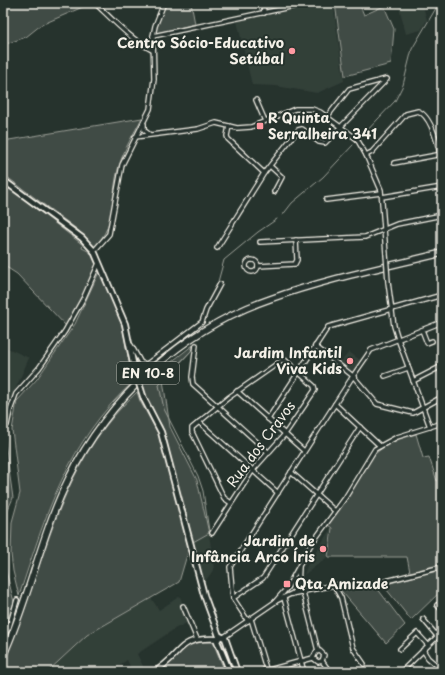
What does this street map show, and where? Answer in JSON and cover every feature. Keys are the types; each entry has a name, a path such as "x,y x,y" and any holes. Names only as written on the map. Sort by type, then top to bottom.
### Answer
{"highway":[{"name":"EN 10-8","path":"3,656 16,626 46,534 67,481 84,451 108,416 131,389 156,366 185,343 218,322 269,299 318,284 442,253"}],"main road":[{"path":"3,180 82,238 94,251 100,263 125,324 128,345 144,399 161,432 204,595 221,639 230,672"},
{"path":"221,639 229,647 237,672"}],"street":[{"path":"95,3 114,22 142,45 152,50"},
{"path":"94,251 109,234 122,166 135,137 149,113 152,96 153,36 155,26 164,3"},
{"path":"262,3 264,13"},
{"path":"153,36 309,3"},
{"path":"217,248 264,173 300,129 304,130 322,144 326,142 387,79 349,89 327,117"},
{"path":"256,100 265,121"},
{"path":"135,137 149,134 198,129 216,123 243,128 295,109 312,109 327,117 358,141 366,155 382,195 391,309 398,339 430,427"},
{"path":"366,155 372,152 406,114 413,111 422,112 424,115 438,140 442,162"},
{"path":"144,122 144,130 149,134"},
{"path":"229,126 227,136 228,139 264,173"},
{"path":"394,162 441,154"},
{"path":"270,166 282,177 274,192"},
{"path":"326,200 382,195 442,187"},
{"path":"260,242 365,237 397,224 442,215"},
{"path":"258,266 295,264 297,260 296,240"},
{"path":"7,425 16,394 39,368 65,331 84,297 100,263"},
{"path":"128,345 131,345 141,363 146,364 202,322 206,310 220,284"},
{"path":"268,419 324,331 331,326 442,295"},
{"path":"266,671 249,620 233,598 230,567 370,352 398,339 442,322"},
{"path":"422,330 427,343 432,341"},
{"path":"196,345 192,381 269,453"},
{"path":"315,346 353,376 372,399 380,405 413,413 442,397"},
{"path":"231,503 224,498 192,432 192,428 237,391 281,361 286,361 298,371"},
{"path":"413,381 442,366"},
{"path":"385,376 408,368"},
{"name":"Rua dos Cravos","path":"212,533 253,470 285,434 315,390 314,386 298,371"},
{"path":"237,391 304,452"},
{"path":"335,404 380,446"},
{"path":"199,422 278,493"},
{"path":"275,602 287,588 310,546 335,511 371,454 380,446 397,437 442,422"},
{"path":"233,598 263,578 360,426"},
{"path":"292,472 335,511"},
{"path":"154,672 162,667 186,644 197,639 221,639 275,602 292,594 297,590 299,566"},
{"path":"287,588 287,592 292,594 334,585 374,584 442,567"},
{"path":"291,581 294,579 298,582 303,592 318,651 322,652 324,655 322,661"},
{"path":"334,585 341,598 353,648 364,664"},
{"path":"284,598 304,672"},
{"path":"3,637 10,627 17,600"},
{"path":"437,605 442,610"},
{"path":"184,606 197,639"},
{"path":"423,619 437,636"},
{"path":"400,649 418,632 428,645"},
{"path":"401,672 406,670 423,650 442,632"},
{"path":"423,650 428,658 442,670"},
{"path":"261,672 313,658 314,654 318,651"},
{"path":"313,658 318,662 322,661"},
{"path":"322,661 330,672"}],"shaded area":[{"path":"3,3 92,3 41,25 26,37 3,45"},
{"path":"166,3 191,3 195,24 157,33 156,30"},
{"name":"Centro Sócio-Educativo Setúbal","path":"317,3 333,3 344,81 317,93 276,86 252,85 237,21"},
{"path":"335,3 359,3 364,15 384,6 394,29 391,64 345,76"},
{"path":"398,3 422,3 427,20 421,30 406,34"},
{"path":"142,118 126,147 119,166 107,229 102,238 94,247 78,230 3,174 3,141"},
{"path":"3,183 83,245 82,248 90,252 96,264 90,281 66,326 17,274 3,265"},
{"path":"100,270 122,325 133,382 110,405 91,429 75,454 61,481 50,508 19,596 13,571 11,554 12,522 20,493 12,430 17,401 37,379 75,324"},
{"path":"193,345 191,351 163,380 170,427 197,480 209,533 193,542 162,426 146,399 143,384"},
{"path":"3,346 29,358 3,418"},
{"name":"Jardim Infantil Viva Kids","path":"349,352 360,360 352,371 340,363"},
{"path":"137,392 140,401 159,435 189,548 179,582 87,635 47,672 3,672 8,652 66,494 95,440 114,415"},
{"path":"3,428 13,498 4,518 3,536"},
{"path":"416,434 423,458 429,457 437,481 442,481 442,564 410,572 407,557 328,557 332,528 328,525 358,480 371,457 390,442"},
{"name":"Jardim de Infância Arco Íris","path":"331,528 326,558 304,575 307,566"},
{"path":"209,533 214,569 204,583 193,542"},
{"path":"3,549 6,571 14,602 3,632"},
{"path":"442,569 442,590 411,620 383,585"},
{"path":"337,586 377,588 405,625 386,643"},
{"path":"180,596 189,622 176,628 137,654 146,672 133,672 127,660 118,666 121,672 48,671 87,635 151,598 159,610"},
{"path":"198,641 213,642 225,672 159,672 183,648"}],"waterway":[{"path":"362,136 395,101 403,85 412,49 439,3"},
{"path":"282,216 292,203 323,177 353,145"},
{"path":"216,289 224,260 258,232 277,219"},
{"path":"195,344 194,348 159,385 164,409 198,476 203,491 209,531"}],"place":[{"name":"Centro Sócio-Educativo Setúbal","path":"292,51"},
{"name":"R Quinta Serralheira 341","path":"260,126"},
{"name":"Jardim Infantil Viva Kids","path":"350,361"},
{"name":"Jardim de Infância Arco Íris","path":"323,549"},
{"name":"Qta Amizade","path":"287,584"}]}
